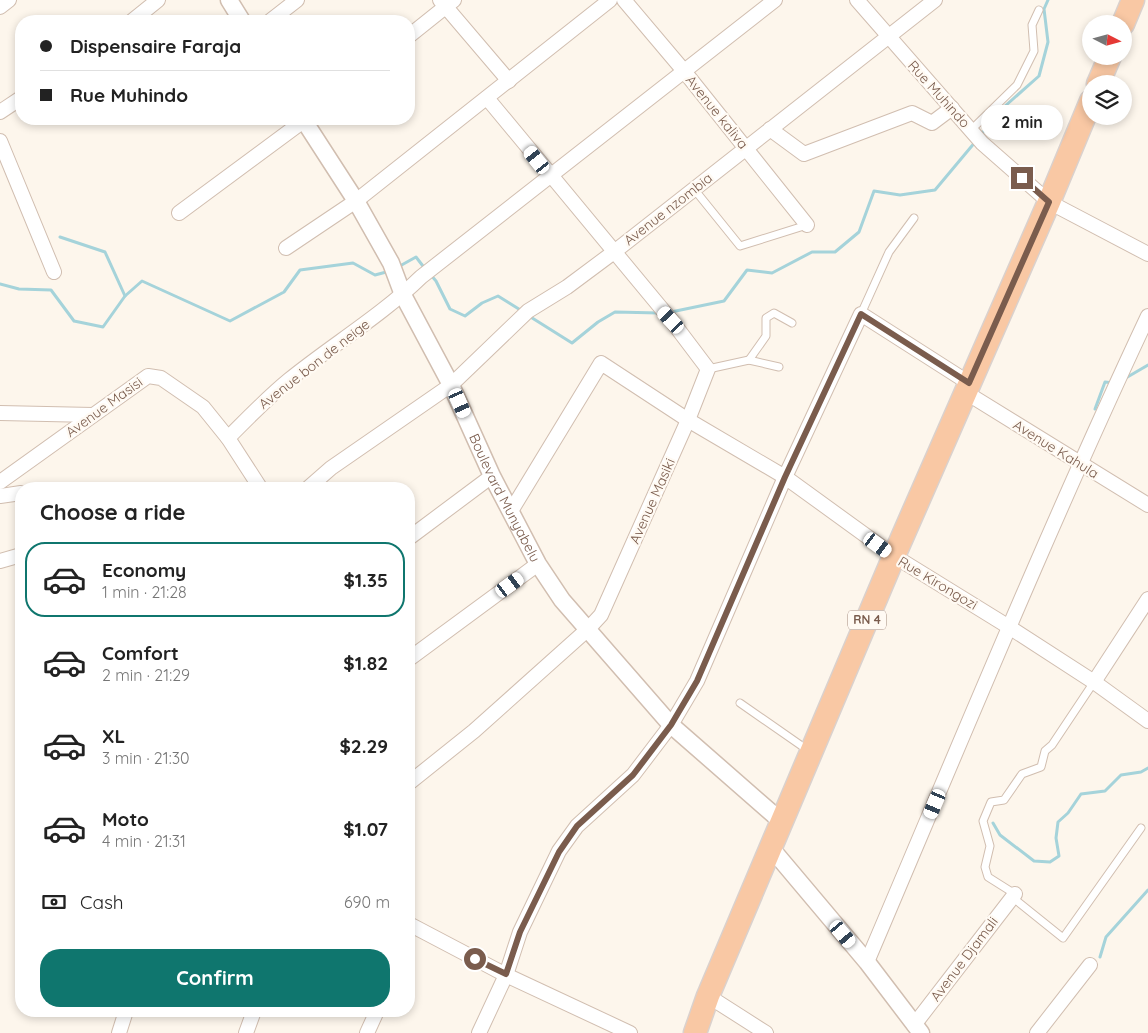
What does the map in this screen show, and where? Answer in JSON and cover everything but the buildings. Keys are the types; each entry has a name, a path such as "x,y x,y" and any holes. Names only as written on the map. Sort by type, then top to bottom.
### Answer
{"highway":[{"path":"1128,15 1134,0"},
{"name":"RN 4","path":"695,1033 708,996 894,556 1082,123"}],"street":[{"path":"0,7 9,0"},
{"path":"139,15 158,0"},
{"path":"229,0 238,15"},
{"path":"278,15 297,0"},
{"path":"286,248 356,201 610,0"},
{"name":"Avenue kaliva","path":"624,0 684,71 807,224"},
{"name":"Avenue bon de neige","path":"228,438 289,380 403,295 550,176 775,0"},
{"name":"Rue Muhindo","path":"857,0 888,38 976,136 1049,202 1148,254"},
{"name":"Avenue nzombia","path":"315,482 331,468 451,385 524,315 568,287 614,252 935,0"},
{"path":"415,30 446,2 509,81"},
{"path":"487,98 671,320 708,369"},
{"path":"0,112 15,102"},
{"path":"770,129 804,154 912,113 932,123 952,108"},
{"path":"179,213 297,125"},
{"name":"Boulevard Munyabelu","path":"309,125 356,201 393,269 403,295 451,385 492,476 538,564 562,600 671,725 782,822"},
{"path":"0,141 54,272"},
{"path":"479,1033 506,974 520,932 559,852 577,826 633,775 671,725 697,681 785,477 861,314"},
{"name":"Avenue Kahula","path":"861,314 1081,464 1148,505"},
{"path":"868,962 1010,627 1148,316"},
{"name":"Rue Kirongozi","path":"510,511 602,363 688,420 785,477 894,556 1010,627 1094,682 1148,721"},
{"name":"Avenue Masiki","path":"415,778 474,731 588,629 601,615 688,420 708,369"},
{"name":"Avenue Masisi","path":"0,482 148,376 156,376 203,407 228,438 256,482"},
{"path":"0,413 93,414"},
{"path":"415,534 492,476"},
{"path":"0,496 15,494"},
{"path":"0,561 15,557"},
{"path":"415,655 538,564"},
{"path":"1094,682 1148,599"},
{"path":"771,848 868,962 917,1029"},
{"name":"Avenue Djamali","path":"917,1029 1013,895"},
{"path":"415,932 630,1033"},
{"path":"1037,1033 1090,965"},
{"path":"708,996 766,1033"},
{"path":"119,1033 124,1017"},
{"path":"246,1033 252,1017"},
{"path":"368,1033 375,1017"}],"lane":[{"path":"976,136 1017,85 1034,51 1032,25 1038,10"},
{"path":"694,189 740,246 807,224"},
{"path":"861,314 889,252 914,218"},
{"path":"749,360 766,336 766,318 774,313 792,323"},
{"path":"708,369 749,360 779,367"},
{"path":"1094,682 1052,745 1045,751 1041,767 1022,774 1004,800 991,802 983,821 990,846 985,867 988,877 1013,895 1063,938 1141,828"},
{"path":"740,703 812,753"}],"waterway":[{"path":"980,136 1004,107 1039,76 1048,42 1044,9 1048,0"},
{"path":"671,312 724,301 747,270 772,273 812,252 835,252 859,232 874,191 900,195 935,190 976,141"},
{"path":"60,237 105,252 125,296"},
{"path":"398,267 416,257 426,270"},
{"path":"0,284 19,289 51,290 74,321 103,327 125,296 142,281 230,321 284,292 300,270 353,263 375,275 390,271"},
{"path":"430,274 436,281 450,309 465,316 482,303 498,296 522,311"},
{"path":"529,316 572,343 598,322 615,312 659,313"},
{"path":"1124,379 1148,365"},
{"path":"1095,409 1105,382 1114,383"},
{"path":"993,823 1000,835 1034,861 1050,862 1059,856 1056,838 1058,822 1068,813 1081,794 1105,791 1121,775 1141,772 1148,768"},
{"path":"1100,957 1106,937 1148,890"}],"route":[{"path":"475,959 506,974 520,932 559,852 577,826 633,775 671,725 697,681 785,477 861,314 969,383 1049,202 1022,178"}]}
